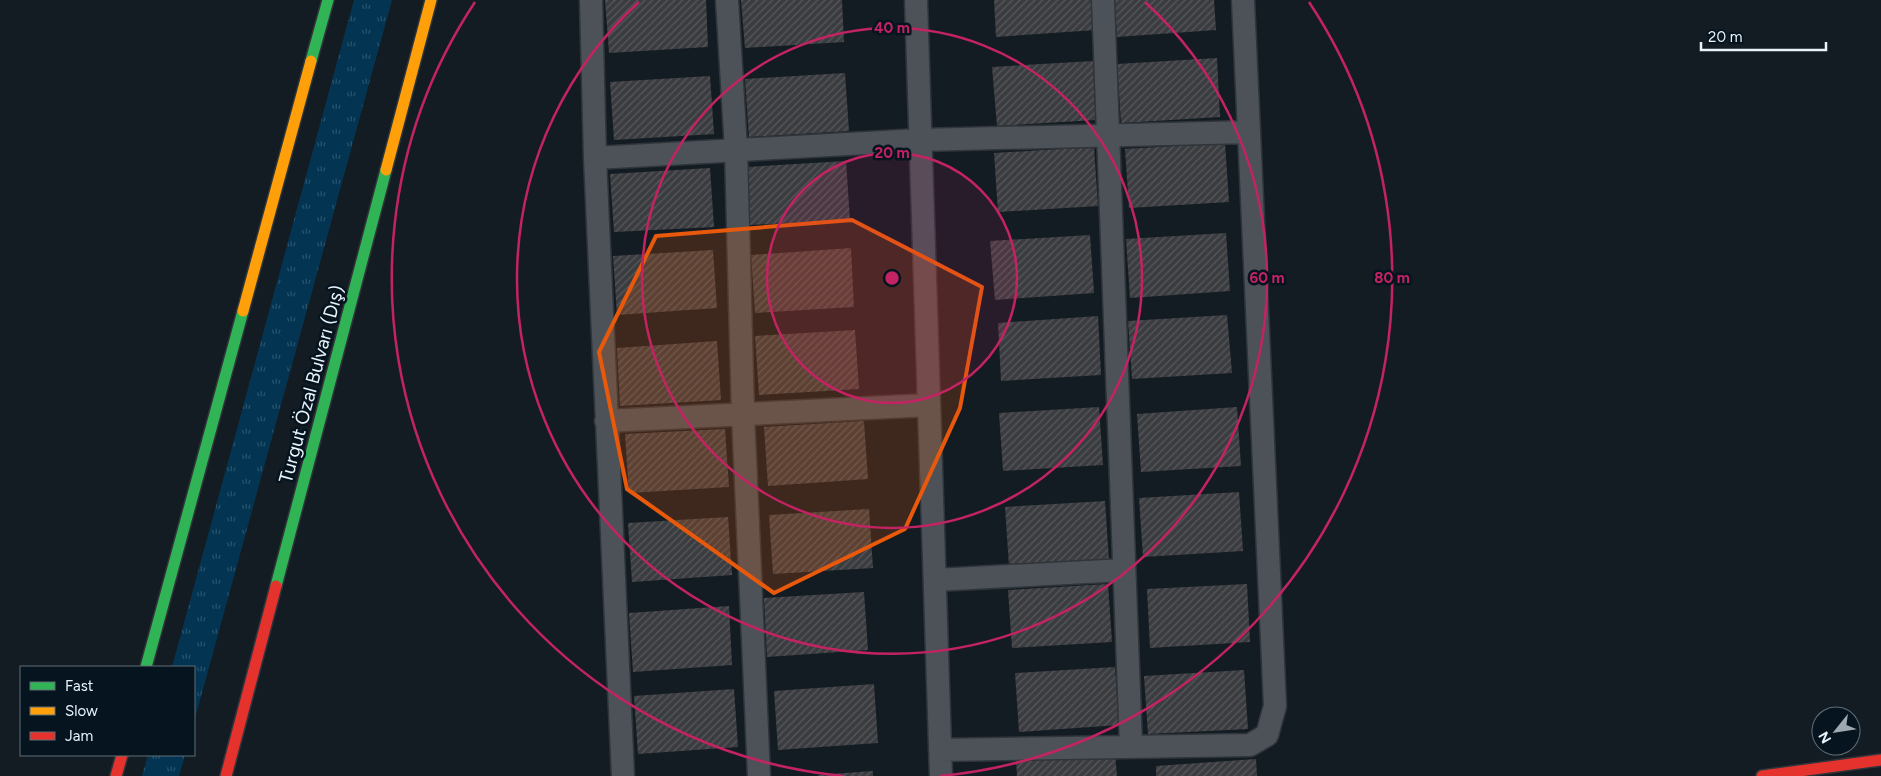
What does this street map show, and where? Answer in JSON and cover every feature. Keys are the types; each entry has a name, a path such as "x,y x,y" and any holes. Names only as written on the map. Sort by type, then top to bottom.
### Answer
{"main road":[{"path":"146,666 328,0"},
{"name":"Turgut Özal Bulvarı (Dış)","path":"226,776 431,0"},
{"path":"116,776 122,756"},
{"path":"1762,776 1881,760"}],"lane":[{"path":"591,0 595,158 623,776"},
{"path":"727,0 736,150 743,414 759,776"},
{"path":"916,0 941,776"},
{"path":"1103,0 1132,746"},
{"path":"940,750 1250,745 1267,735 1275,706 1243,0"},
{"path":"595,158 920,140 1249,132"},
{"path":"606,421 929,405"},
{"path":"935,580 1124,570"}],"highlighted area":[{"path":"852,220 982,287 960,408 905,529 774,593 627,489 599,352 656,236"}],"green space":[{"path":"354,0 392,0 195,718 195,666 172,666"},
{"path":"148,756 185,756 179,776 142,776"}],"building":[{"path":"605,0 706,0 708,47 609,53"},
{"path":"741,0 842,0 844,42 745,48"},
{"path":"994,0 1094,0 1096,30 996,37"},
{"path":"1114,0 1214,0 1216,30 1117,37"},
{"path":"1217,58 1220,117 1121,123 1117,64"},
{"path":"1093,61 1096,120 997,126 992,67"},
{"path":"845,73 849,131 749,137 745,79"},
{"path":"710,76 714,134 614,140 610,82"},
{"path":"1225,143 1229,202 1129,208 1125,149"},
{"path":"1094,147 1098,206 998,212 994,153"},
{"path":"846,161 850,220 750,225 746,167"},
{"path":"710,168 714,227 614,232 610,174"},
{"path":"1226,233 1230,291 1130,298 1126,239"},
{"path":"1090,235 1094,293 995,300 990,241"},
{"path":"851,248 854,307 755,313 751,255"},
{"path":"713,250 717,308 617,315 613,256"},
{"path":"1227,315 1232,373 1132,379 1128,321"},
{"path":"1098,316 1101,375 1001,381 998,323"},
{"path":"855,330 859,389 759,395 755,336"},
{"path":"717,341 721,400 620,406 617,348"},
{"path":"1099,407 1103,465 1003,471 999,413"},
{"path":"1237,407 1241,466 1141,472 1137,414"},
{"path":"864,421 868,479 768,486 764,427"},
{"path":"725,429 729,487 629,493 625,434"},
{"path":"1239,492 1243,551 1143,557 1139,498"},
{"path":"1105,501 1109,560 1009,566 1005,507"},
{"path":"869,509 873,568 773,574 769,515"},
{"path":"728,517 732,575 632,582 628,523"},
{"path":"1108,584 1112,642 1012,648 1008,590"},
{"path":"1247,584 1250,642 1150,648 1147,589"},
{"path":"864,592 868,650 767,657 764,598"},
{"path":"729,606 732,665 633,672 629,613"},
{"path":"1115,667 1119,725 1019,732 1015,673"},
{"path":"1244,670 1248,729 1148,734 1144,676"},
{"path":"874,684 878,743 778,750 774,691"},
{"path":"734,689 738,747 638,754 634,696"},
{"path":"1115,753 1117,776 1017,776 1016,759"},
{"path":"1256,759 1257,776 1156,776 1156,766"},
{"path":"873,771 873,776 818,776 818,775"}],"traffic: fast":[{"path":"311,61 328,0"},
{"path":"276,586 386,170"},
{"path":"146,666 243,311"}],"traffic: slow":[{"path":"386,170 431,0"},
{"path":"243,311 311,61"}],"traffic: jam":[{"path":"226,776 276,586"},
{"path":"116,776 122,756"},
{"path":"1762,776 1881,760"}]}
